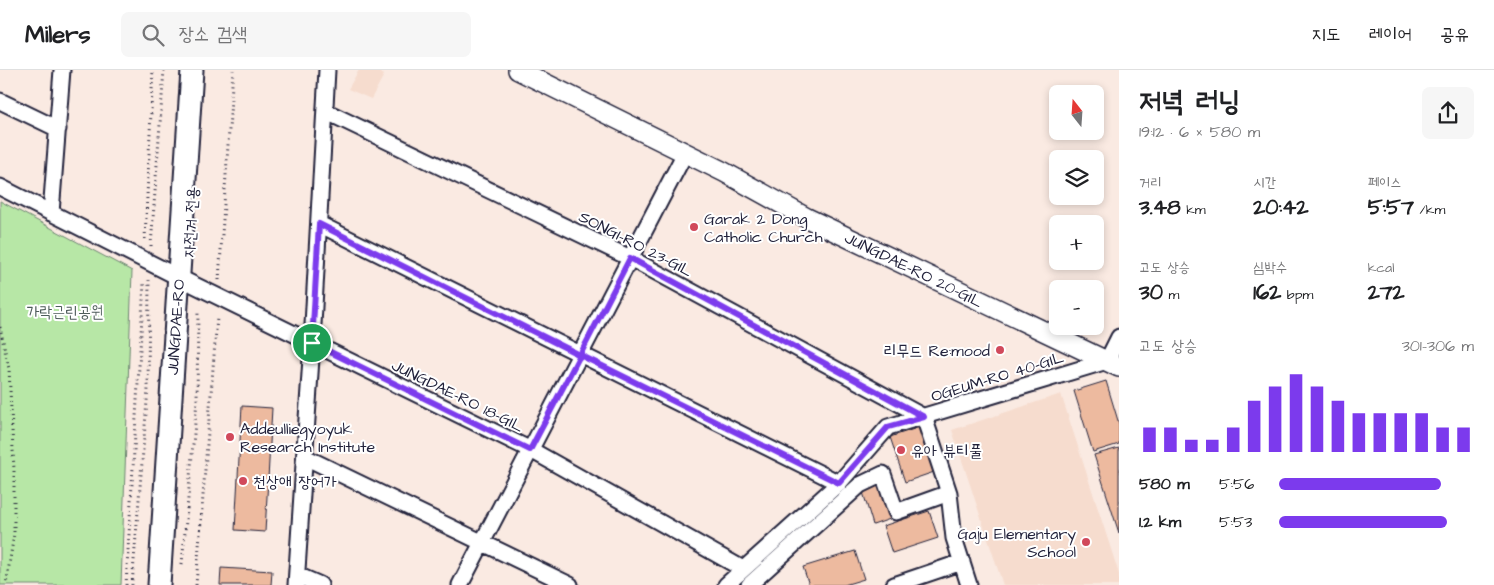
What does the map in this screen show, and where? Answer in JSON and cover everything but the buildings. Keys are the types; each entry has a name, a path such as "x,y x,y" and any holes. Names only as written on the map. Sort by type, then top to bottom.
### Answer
{"main road":[{"name":"JUNGDAE-RO","path":"159,585 192,70"}],"street":[{"path":"51,213 62,70"},
{"path":"320,585 296,580 328,70"},
{"name":"JUNGDAE-RO 20-GIL","path":"518,70 685,153 807,218 1113,364"},
{"path":"0,101 58,129"},
{"name":"SONGI-RO 23-GIL","path":"326,111 630,258 924,417"},
{"path":"460,585 685,153"},
{"name":"JUNGDAE-RO 18-GIL","path":"0,187 198,287 530,450 743,569"},
{"path":"319,224 839,483"},
{"path":"1113,364 1119,338"},
{"name":"OGEUM-RO 40-GIL","path":"726,585 839,483 888,427 1113,364"},
{"path":"924,417 949,492 954,538 969,585"},
{"path":"305,457 570,585"},
{"path":"749,585 860,486 883,474 896,512 949,492"},
{"path":"894,585 962,562"}],"path":[{"path":"145,239 153,70"},
{"path":"132,585 148,389 150,262 164,70"},
{"path":"219,281 233,70"},
{"path":"126,585 144,282"},
{"path":"182,566 197,401 198,287"},
{"path":"196,585 217,317"},
{"path":"0,327 9,369 14,470 14,534 6,585"}],"shaded area":[{"path":"359,70 376,70 384,75 371,99 348,89"},
{"path":"1061,394 1119,574 1119,585 1003,585 952,430"}],"green space":[{"name":"가락근린공원","path":"0,201 132,271 121,585 0,585"}],"place":[{"name":"Garak 2 Dong Catholic Church","path":"694,227"},
{"name":"리무드 Re:mood","path":"1000,350"},
{"name":"Addeulliegyoyuk Research Institute","path":"230,437"},
{"name":"유아 뷰티풀","path":"901,450"},
{"name":"천상애 장어가","path":"243,481"},
{"name":"Gaju Elementary School","path":"1086,542"}],"route":[{"path":"312,343 319,224 580,355 630,258 924,417 888,427 839,483 580,355 530,450 312,343"}]}
